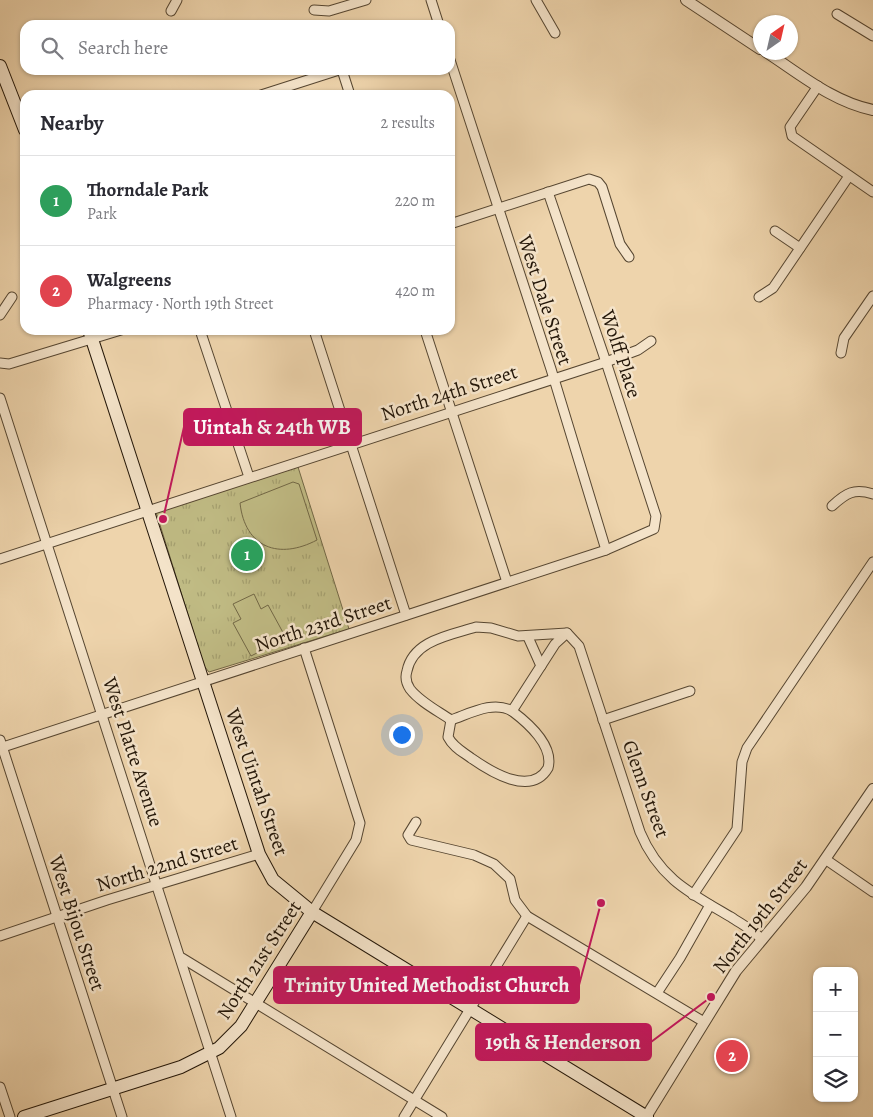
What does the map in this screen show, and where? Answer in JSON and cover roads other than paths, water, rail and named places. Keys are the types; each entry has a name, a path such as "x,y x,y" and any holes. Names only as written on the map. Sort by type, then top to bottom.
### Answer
{"main road":[{"path":"0,66 20,117"},
{"name":"West Uintah Street","path":"91,335 259,854 273,880 312,912 647,1117"},
{"name":"North 21st Street","path":"24,1117 181,1067 211,1054 241,1026 312,912"}],"street":[{"path":"171,11 177,0"},
{"path":"314,10 329,11 366,0"},
{"path":"431,0 437,20"},
{"path":"536,0 555,33"},
{"path":"686,0 753,44"},
{"path":"838,14 873,36"},
{"path":"778,60 840,99 873,110"},
{"path":"277,90 324,75"},
{"path":"342,75 348,90"},
{"name":"West Dale Street","path":"455,75 553,378 606,550"},
{"path":"818,86 789,131 873,192"},
{"path":"759,297 773,288 849,176"},
{"path":"455,222 589,179 598,182 602,187 620,244 629,257"},
{"name":"Wolff Place","path":"548,192 656,516 654,529"},
{"path":"775,231 800,248"},
{"path":"842,353 844,338 873,296"},
{"path":"0,315 12,297"},
{"path":"4,364 91,335"},
{"path":"202,335 249,477"},
{"path":"316,335 406,615"},
{"path":"427,335 507,582"},
{"name":"North 24th Street","path":"0,559 606,362 638,350 651,341"},
{"name":"West Platte Avenue","path":"0,398 182,958 231,1117"},
{"path":"832,506 844,494 857,491 873,494"},
{"name":"North 23rd Street","path":"1,745 202,682 606,550 654,529"},
{"path":"693,895 737,829 742,762 747,748 873,562"},
{"path":"451,720 417,696 407,683 407,668 417,652 432,642 476,627 491,628 528,637 567,633"},
{"path":"512,711 555,644 567,633"},
{"name":"Glenn Street","path":"567,633 579,646 640,832 648,851 666,874 693,895 750,930 762,940"},
{"path":"528,637 541,666"},
{"name":"North 21st Street","path":"304,648 358,815 360,828 356,840 312,912"},
{"path":"603,720 690,691"},
{"path":"489,707 504,707 512,711 537,736 549,756 548,768 537,779 527,781 498,775 453,745 448,738 451,720 489,707"},
{"name":"West Bijou Street","path":"1,745 122,1117"},
{"name":"North 19th Street","path":"647,1117 736,971 790,908 873,789"},
{"path":"416,822 408,835 411,840 474,855 501,869 512,883 515,900 527,916 704,1022"},
{"name":"North 22nd Street","path":"0,936 157,884 259,854"},
{"path":"825,859 873,892"},
{"path":"656,993 680,958 710,905"},
{"path":"404,1117 527,916"},
{"path":"182,958 442,1117"},
{"path":"0,1087 10,1117"}],"place":[{"name":"Uintah & 24th WB","path":"163,519"},
{"name":"Thorndale Park","path":"247,555"},
{"name":"Trinity United Methodist Church","path":"601,903"},
{"name":"19th & Henderson","path":"711,997"},
{"name":"Walgreens","path":"732,1056"}]}
